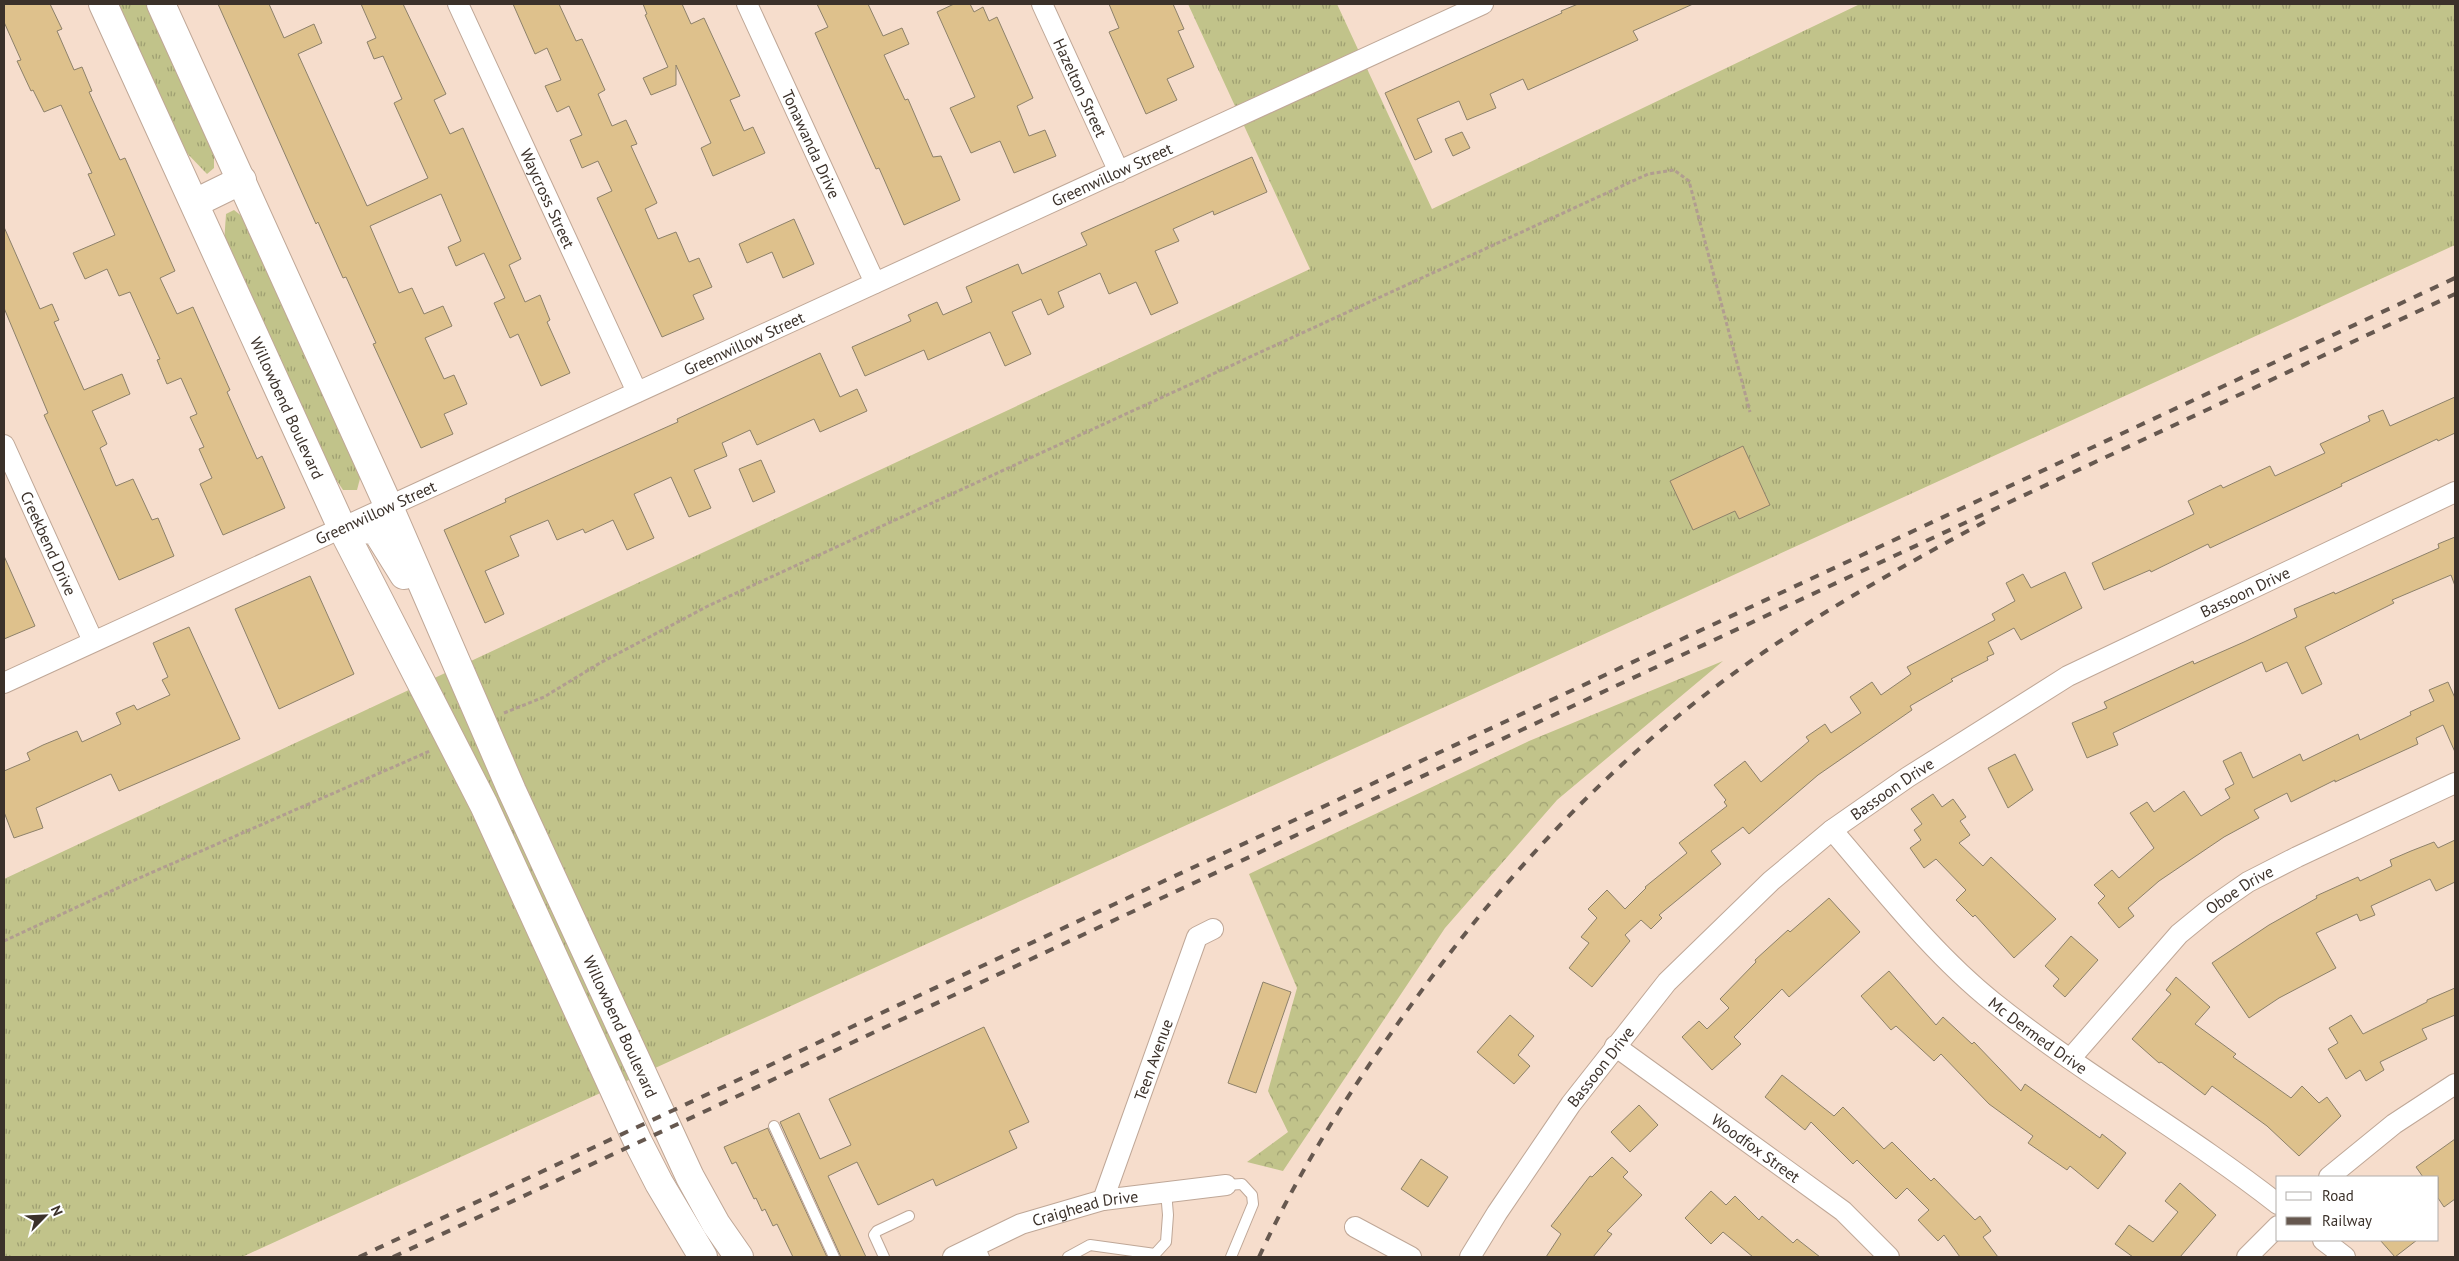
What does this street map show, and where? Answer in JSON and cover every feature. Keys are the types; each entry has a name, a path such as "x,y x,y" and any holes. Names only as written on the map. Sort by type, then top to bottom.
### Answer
{"main road":[{"name":"Willowbend Boulevard","path":"103,4 342,528 484,805 638,1142 659,1183 703,1257"},
{"name":"Willowbend Boulevard","path":"161,4 390,507 512,791 690,1177 716,1224 739,1257"},
{"path":"195,203 242,180"},
{"path":"342,528 376,530 398,564 420,606 447,639"},
{"path":"484,805 512,791"}],"street":[{"name":"Waycross Street","path":"458,4 637,392"},
{"name":"Tonawanda Drive","path":"747,4 875,284"},
{"name":"Hazelton Street","path":"1042,4 1119,172"},
{"name":"Greenwillow Street","path":"4,683 1482,4"},
{"name":"Creekbend Drive","path":"4,446 93,641"},
{"name":"Bassoon Drive","path":"1470,1257 1571,1104 1615,1046 1680,969 1771,882 1832,830 1908,777 2068,676 2455,492"},
{"name":"Oboe Drive","path":"2070,1059 2179,934 2212,907 2248,882 2455,783"},
{"name":"Mc Dermed Drive","path":"1832,830 1942,953 1992,1001 2070,1059 2229,1166 2276,1202"},
{"name":"Teen Avenue","path":"1103,1200 1197,937 1213,929"},
{"name":"Woodfox Street","path":"1615,1046 1843,1211 1889,1257"},
{"path":"2330,1176 2394,1124 2455,1084"},
{"name":"Craighead Drive","path":"953,1257 982,1251 1021,1224 1103,1200 1226,1185"},
{"path":"1355,1227 1411,1257"},
{"path":"2247,1257 2276,1228"},
{"path":"2324,1241 2346,1257"}],"lane":[{"path":"774,1126 834,1257"},
{"path":"1226,1185 1242,1184 1252,1195 1253,1204 1231,1257"},
{"path":"1068,1257 1090,1245 1155,1256 1166,1242 1166,1191"},
{"path":"884,1257 874,1235 877,1231 909,1216"}],"path":[{"path":"482,721 544,697 600,663 708,606 1648,174 1674,170 1689,181 1750,412"},
{"path":"4,941 137,879 452,741"}],"green space":[{"path":"116,4 151,4 214,138 214,168 207,174 182,148"},
{"path":"1188,4 1337,4 1432,209 1860,4 2455,4 2455,245 242,1257 4,1257 4,879 1310,269"},
{"path":"234,210 253,225 362,471 357,490 343,490 324,461 224,244 226,214"},
{"path":"1723,661 1557,800 1445,928 1283,1171 1247,1162 1288,1132 1268,1091 1297,988 1249,874 1529,741"}],"building":[{"path":"4,4 50,4 62,29 57,31 74,70 82,67 92,91 89,92 120,160 125,158 175,271 160,278 177,314 193,307 230,390 227,392 257,459 262,456 285,508 223,535 200,484 212,478 199,449 204,447 190,417 197,414 181,378 167,384 157,360 160,359 130,292 119,296 107,269 85,279 73,253 115,235 88,174 92,173 61,105 44,112 33,90 31,91 17,61 21,60 4,22"},
{"path":"218,4 269,4 284,38 314,24 322,43 298,54 367,206 428,178 394,103 402,99 383,56 374,59 367,42 376,38 361,4 403,4 446,94 434,100 450,134 463,128 521,259 509,265 525,302 540,295 550,320 547,322 570,373 541,386 518,334 510,338 494,303 505,298 484,253 456,266 448,247 461,241 441,194 370,226 399,293 412,288 424,314 443,306 452,326 425,338 444,379 454,375 467,404 444,414 453,434 421,448 373,344 376,343 346,277 343,278 318,222 316,224"},
{"path":"513,4 559,4 576,41 582,39 605,90 598,94 612,126 626,120 637,144 631,146 657,203 645,209 658,239 676,232 689,262 699,258 712,287 693,295 704,319 662,337 597,198 612,191 598,161 582,168 570,140 582,135 569,106 557,112 545,86 561,80 547,48 535,54"},
{"path":"643,4 682,4 691,24 704,18 740,96 730,100 744,131 753,127 765,153 713,176 701,148 711,143 676,65 676,85 651,95 643,78 668,67 645,15 647,14"},
{"path":"817,4 868,4 883,36 902,28 909,44 884,55 905,100 908,99 933,157 941,156 960,200 904,225 879,168 876,169 815,33 828,27"},
{"path":"954,4 970,4 974,12 983,7 989,21 997,17 1033,98 1017,106 1029,136 1045,130 1056,156 1014,173 1000,141 971,153 950,108 975,97 937,12"},
{"path":"1109,4 1173,4 1184,29 1178,31 1194,67 1167,79 1177,100 1146,114 1109,32 1119,28"},
{"path":"1578,4 1693,4 1633,31 1638,40 1528,90 1523,79 1490,94 1496,108 1467,120 1459,101 1417,119 1432,152 1415,160 1385,93"},
{"path":"1462,132 1470,148 1453,156 1445,139"},
{"path":"1252,157 1267,192 1214,215 1213,211 1173,229 1179,241 1155,251 1178,303 1151,315 1136,282 1109,294 1100,273 1058,292 1064,307 1048,315 1041,299 1012,312 1031,354 1005,366 990,332 928,360 924,350 865,376 852,347 911,321 908,315 937,302 943,315 972,302 966,287 1018,264 1022,274 1087,245 1081,233"},
{"path":"794,219 814,264 783,278 772,252 747,263 739,244"},
{"path":"4,227 40,309 52,304 59,320 54,322 84,390 122,374 130,394 92,411 107,444 100,448 116,486 133,479 152,520 158,518 174,556 119,580 44,415 48,413 4,308"},
{"path":"820,353 840,397 857,389 867,411 820,432 814,419 757,445 750,430 722,443 727,456 694,470 711,508 689,517 671,477 634,494 654,538 627,550 613,520 585,533 583,529 557,540 548,520 510,536 519,556 485,571 504,614 485,623 444,530 506,502 505,499 678,422 677,419"},
{"path":"2455,397 2455,433 2438,441 2437,439 2341,484 2342,486 2210,548 2208,544 2151,572 2150,570 2104,590 2092,563 2194,514 2188,501 2221,485 2223,488 2270,466 2275,476 2325,453 2320,444 2370,421 2368,416 2383,410 2390,426"},
{"path":"1743,446 1770,505 1739,519 1735,511 1693,530 1670,481"},
{"path":"761,460 775,492 753,502 739,469"},
{"path":"2455,537 2455,586 2451,575 2392,600 2394,603 2305,647 2322,684 2302,694 2287,662 2266,672 2262,662 2113,733 2118,745 2087,758 2072,723 2107,708 2104,702 2193,661 2194,664 2244,642 2297,617 2294,609 2334,592 2335,594 2439,548 2438,544"},
{"path":"4,556 35,626 4,639"},
{"path":"2065,572 2082,608 2021,640 2014,628 1988,642 1994,654 1987,657 1988,660 1951,679 1953,681 1910,706 1912,710 1818,775 1749,834 1743,827 1711,851 1721,864 1659,915 1662,918 1651,929 1641,920 1625,935 1630,941 1592,987 1569,968 1589,943 1581,937 1597,918 1588,909 1607,890 1625,909 1645,887 1687,853 1679,843 1727,806 1724,802 1726,800 1714,785 1745,761 1761,782 1809,741 1806,737 1825,724 1831,733 1861,713 1850,697 1872,682 1881,695 1911,674 1907,667 1995,620 1992,614 2015,601 2006,583 2023,574 2031,588"},
{"path":"310,576 354,674 279,709 235,609"},
{"path":"189,627 240,739 119,791 111,774 36,808 43,828 14,838 4,812 4,771 30,760 27,753 43,745 77,731 82,742 121,724 116,713 134,705 137,710 170,695 162,680 168,677 153,643"},
{"path":"2448,682 2455,698 2455,752 2443,725 2416,738 2418,744 2335,782 2335,780 2291,802 2287,793 2254,810 2259,818 2224,837 2159,881 2128,908 2134,916 2119,928 2098,903 2105,896 2094,885 2112,870 2119,878 2154,848 2130,813 2147,802 2154,812 2184,791 2201,816 2230,798 2225,789 2234,784 2223,761 2241,752 2253,778 2300,754 2303,761 2358,734 2360,740 2411,715 2410,712 2434,701 2429,690"},
{"path":"2015,754 2033,790 2008,808 1988,768"},
{"path":"1933,794 1942,807 1953,799 1966,817 1960,821 1970,835 1959,843 1983,866 1991,857 2056,919 2014,958 1975,915 1973,917 1956,900 1966,890 1936,859 1924,868 1910,848 1921,840 1914,830 1922,824 1911,809"},
{"path":"2455,840 2455,882 2436,891 2430,879 2371,906 2375,915 2360,921 2357,914 2316,933 2336,968 2279,998 2249,1018 2212,963 2269,925 2317,898 2316,896 2358,877 2360,881 2392,866 2390,860 2411,851 2434,842 2438,848"},
{"path":"1829,898 1860,932 1789,997 1782,989 1734,1037 1741,1044 1712,1070 1682,1037 1699,1021 1707,1029 1729,1008 1720,999 1756,962 1755,960 1788,930 1790,932"},
{"path":"2071,936 2098,960 2065,997 2053,986 2059,979 2045,966"},
{"path":"1889,971 1936,1025 1943,1017 1972,1044 1974,1042 2021,1091 2025,1084 2100,1138 2102,1134 2126,1153 2098,1189 2070,1166 2067,1170 2028,1143 2033,1136 1989,1104 1941,1054 1934,1061 1896,1026 1891,1030 1861,996"},
{"path":"2176,977 2210,1007 2195,1024 2236,1054 2233,1057 2291,1098 2302,1086 2319,1103 2327,1097 2341,1116 2299,1156 2267,1126 2212,1086 2205,1095 2161,1062 2159,1063 2132,1039 2171,994 2166,990"},
{"path":"1263,982 1291,992 1256,1093 1228,1083"},
{"path":"2455,988 2455,1015 2422,1029 2427,1039 2380,1062 2384,1070 2366,1081 2360,1070 2346,1079 2328,1049 2338,1043 2329,1028 2351,1015 2363,1034 2427,1002 2427,1000"},
{"path":"1510,1015 1534,1036 1518,1055 1530,1066 1514,1084 1477,1052"},
{"path":"984,1027 1029,1122 1009,1131 1017,1148 936,1186 933,1179 878,1205 857,1162 828,1176 866,1257 841,1257 780,1122 799,1113 820,1159 851,1145 829,1099"},
{"path":"1782,1075 1834,1116 1843,1107 1884,1149 1892,1142 1931,1181 1934,1178 1975,1220 1980,1216 1991,1231 1983,1237 1998,1257 1960,1257 1944,1235 1938,1241 1918,1220 1929,1210 1907,1188 1896,1199 1857,1160 1853,1164 1811,1122 1805,1130 1765,1097"},
{"path":"1639,1105 1658,1125 1630,1152 1611,1132"},
{"path":"768,1128 827,1257 793,1257 777,1224 773,1226 765,1209 762,1211 736,1162 732,1164 724,1147"},
{"path":"2455,1139 2455,1199 2444,1207 2439,1200 2439,1176 2422,1176 2416,1167"},
{"path":"1612,1157 1628,1172 1623,1177 1642,1195 1607,1231 1612,1234 1593,1257 1546,1257 1561,1234 1551,1226 1590,1176 1592,1177"},
{"path":"1421,1159 1448,1177 1428,1207 1401,1189"},
{"path":"2180,1183 2216,1215 2180,1257 2133,1257 2115,1244 2129,1225 2153,1242 2178,1212 2165,1201"},
{"path":"1711,1191 1726,1205 1735,1196 1759,1220 1762,1216 1793,1243 1797,1239 1820,1257 1753,1257 1723,1232 1711,1244 1685,1218"},
{"path":"2381,1241 2416,1241 2395,1257"}],"railway":[{"path":"359,1257 2455,278"},
{"path":"393,1257 2455,294"},
{"path":"1259,1257 1273,1227 1321,1140 1394,1029 1475,922 1562,823 1608,777 1709,691 1791,634 1846,600 1988,520"}]}
